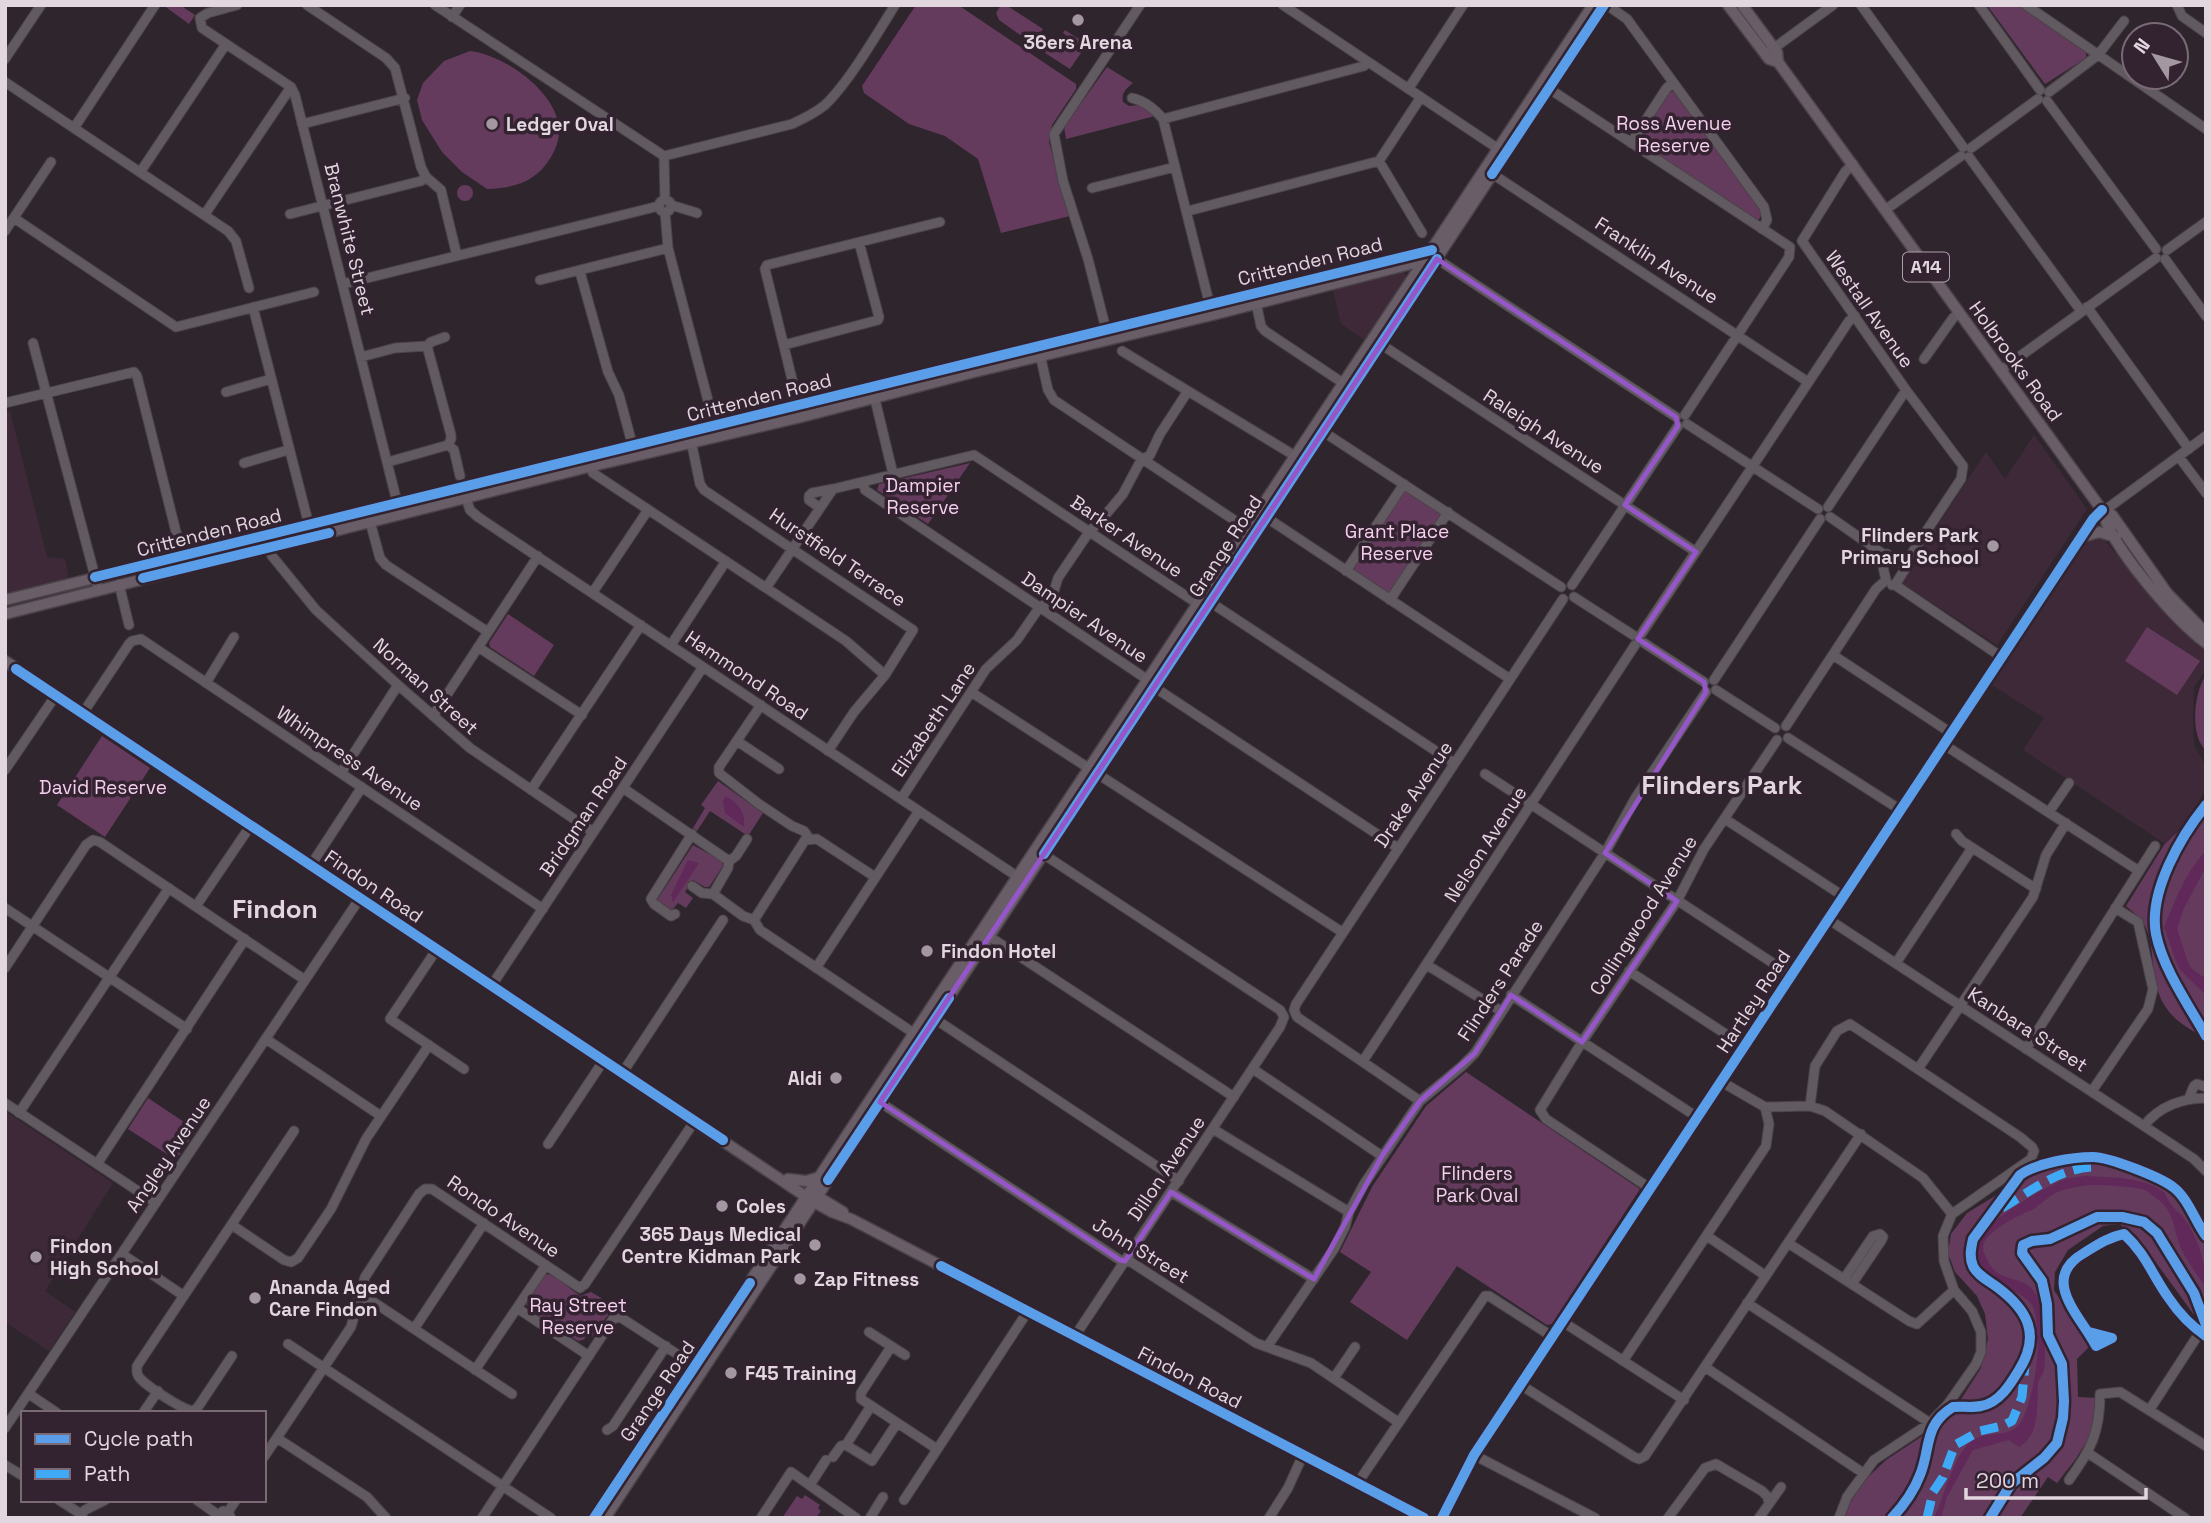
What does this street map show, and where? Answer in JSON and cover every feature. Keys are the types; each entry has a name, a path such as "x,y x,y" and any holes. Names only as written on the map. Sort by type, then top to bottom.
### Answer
{"main road":[{"name":"Grange Road","path":"594,1518 739,1310 1489,172 1593,5"},
{"name":"Grange Road","path":"1502,151 1605,5"},
{"name":"Holbrooks Road","path":"1728,5 1770,51"},
{"name":"Holbrooks Road","path":"1742,5 1770,51 2102,510 2105,520 2155,592 2187,627 2206,643"},
{"name":"Crittenden Road","path":"5,614 312,537 463,487 634,452 716,431 799,405 873,392 1434,254"},
{"name":"Grange Road","path":"1377,341 1424,260 1434,254"},
{"name":"Crittenden Road","path":"1255,299 1424,260"},
{"path":"1405,265 1411,269 1412,279"},
{"name":"Crittenden Road","path":"716,431 801,417 873,392"},
{"name":"Holbrooks Road","path":"2102,510 2112,515 2162,587 2206,633"},
{"name":"Crittenden Road","path":"5,600 309,525 368,517"},
{"path":"2082,537 2099,532 2116,537"},
{"name":"Findon Road","path":"5,661 772,1173 850,1219 1424,1518"},
{"path":"824,1178 832,1209 799,1217 786,1181 824,1178"},
{"name":"Grange Road","path":"605,1518 699,1368"}],"street":[{"path":"5,59 41,5"},
{"path":"74,128 155,5"},
{"path":"205,214 291,86 202,27 200,18 237,5"},
{"path":"307,5 392,63 405,99 421,167 426,177 441,190 457,256"},
{"path":"435,5 664,156 806,118 824,106 836,92 895,5"},
{"path":"452,17 460,5"},
{"path":"1107,335 1088,259 1063,181 1054,134 1140,5"},
{"path":"1283,5 1502,151"},
{"path":"1409,89 1463,5"},
{"path":"1605,5 1628,19 1764,207 1767,220 1762,229"},
{"path":"1770,51 1833,5"},
{"path":"1861,5 1966,152 2189,449"},
{"path":"1979,5 2206,317"},
{"path":"2026,5 2206,130"},
{"path":"2177,5 2182,16 2206,33"},
{"path":"1885,209 2098,55 2120,27"},
{"path":"141,171 226,44"},
{"path":"1163,119 1364,66 1367,62"},
{"path":"5,82 228,231 236,241 249,288"},
{"path":"1631,143 1672,83"},
{"name":"Branwhite Street","path":"291,86 324,206 399,509"},
{"path":"1548,89 1790,247 1791,252 1572,585"},
{"path":"1188,211 1379,161 1421,97"},
{"path":"1132,98 1149,105 1163,119 1211,310"},
{"path":"302,124 405,99"},
{"path":"664,156 667,248 716,431"},
{"path":"1379,161 1422,233"},
{"path":"5,231 51,162"},
{"name":"Westall Avenue","path":"1853,164 1845,172 1802,241 1906,390 1963,466 1964,472 1904,565"},
{"path":"1092,188 1175,167"},
{"name":"Franklin Avenue","path":"1489,172 1808,382"},
{"path":"290,214 421,181 426,177"},
{"path":"343,284 665,206 697,214"},
{"path":"14,219 176,327 314,292"},
{"path":"801,417 764,274 767,265 940,222"},
{"path":"2001,370 2206,222"},
{"path":"784,345 878,320 859,242"},
{"path":"540,280 667,248"},
{"path":"1434,254 1753,466 1822,515 1904,565 1905,569 1890,583 1876,589 1786,726"},
{"path":"580,272 634,452"},
{"path":"1255,299 1265,331 1347,386"},
{"path":"253,307 312,537"},
{"path":"1924,359 1959,313"},
{"name":"Nelson Avenue","path":"1363,1061 1638,639 1808,382 1855,316"},
{"path":"361,357 395,348 427,346 445,337"},
{"name":"Raleigh Avenue","path":"1377,341 1696,552"},
{"path":"33,343 99,590"},
{"name":"Hammond Road","path":"427,346 452,439 448,445 454,450 470,510 1021,879"},
{"path":"1040,351 1048,390 1054,400 1251,532"},
{"path":"1122,351 1300,458"},
{"path":"5,402 134,372 185,568"},
{"path":"226,393 271,379"},
{"path":"1822,515 1831,511 1828,507 1906,390"},
{"name":"Elizabeth Lane","path":"901,799 986,669 1017,640 1054,591 1058,578 1089,532 1123,494 1141,460 1150,455 1160,434 1188,391"},
{"path":"873,392 893,474"},
{"path":"1319,429 1561,587"},
{"name":"Hartley Road","path":"1441,1518 1474,1455 2093,519 2206,436"},
{"name":"Hurstfield Terrace","path":"690,438 702,488 913,630 885,675 854,712 828,751"},
{"path":"387,463 448,445"},
{"path":"244,463 288,450"},
{"name":"Barker Avenue","path":"820,508 809,500 812,493 974,455 1089,532 1454,764"},
{"path":"2179,457 2206,493"},
{"path":"587,462 593,473 846,641 885,675"},
{"name":"Dampier Avenue","path":"863,482 865,490 1398,848"},
{"path":"1346,571 1404,484"},
{"name":"Barker Avenue","path":"766,587 833,489"},
{"path":"593,592 648,510"},
{"path":"1390,600 1448,512"},
{"path":"1262,515 1510,679"},
{"name":"Flinders Parade","path":"1267,1347 1339,1238 1349,1212 1382,1156 1420,1101 1475,1052 1605,853 1636,797 1822,515"},
{"path":"368,517 380,558 386,565 488,632"},
{"name":"Norman Street","path":"264,537 267,549 316,610 398,685 470,748 593,832"},
{"path":"1883,554 1881,558 1890,583 2000,656"},
{"path":"433,716 538,556"},
{"path":"671,645 726,561"},
{"path":"119,584 129,625"},
{"path":"1572,585 1561,587 1559,594 1563,599 1570,600 1574,597"},
{"path":"1572,585 1575,590 1574,597"},
{"path":"1574,597 1775,728"},
{"name":"Drake Avenue","path":"1363,1061 1297,1017 1294,1010 1296,1004 1563,599"},
{"path":"531,790 641,625"},
{"path":"206,683 234,637"},
{"name":"Whimpress Avenue","path":"83,713 129,644 141,639 543,909"},
{"path":"478,648 582,715"},
{"path":"1833,654 1951,733"},
{"name":"Bridgman Road","path":"492,985 703,667"},
{"path":"341,773 398,685"},
{"path":"971,692 1342,932"},
{"path":"5,770 55,695"},
{"path":"761,705 719,767 721,777 792,826 804,831 809,838 817,839 875,877"},
{"path":"1786,726 1789,731 1787,738 1784,741 1777,740 1773,734 1775,728 1786,726"},
{"path":"1787,738 1899,809"},
{"name":"Collingwood Avenue","path":"1651,1189 1546,1119 1540,1110 1582,1042 1677,901 1704,849 1777,740"},
{"path":"737,741 779,769"},
{"path":"1943,744 2139,870"},
{"path":"1485,774 1791,975"},
{"path":"2049,812 2069,783"},
{"path":"311,865 362,787"},
{"path":"623,788 729,861"},
{"path":"816,968 919,811"},
{"path":"1725,819 1843,896"},
{"path":"1918,1069 2033,897 2046,855 2066,823"},
{"path":"195,906 251,825"},
{"path":"675,914 671,916 651,899 692,834"},
{"path":"1956,834 1972,848 2036,889"},
{"path":"754,920 809,838"},
{"path":"713,894 728,868 729,861 736,856 747,839"},
{"path":"5,968 86,845 93,840 100,842 305,980"},
{"path":"2026,1049 2155,846"},
{"path":"1896,963 1972,848"},
{"name":"Dillon Avenue","path":"1040,851 1280,1010 1284,1017 1280,1027 1076,1336"},
{"path":"692,886 702,893 713,894 743,916 754,920 760,930 918,1036"},
{"path":"19,1113 169,888"},
{"name":"Angley Avenue","path":"6,1426 359,898"},
{"path":"5,908 187,1028"},
{"path":"2092,1091 2148,1009 2153,994 2138,922 2115,908"},
{"name":"Kanbara Street","path":"1828,919 2194,1158 2206,1171"},
{"path":"623,1072 723,920"},
{"path":"986,934 1234,1097"},
{"path":"97,1164 245,939"},
{"path":"437,949 390,1019 464,1069"},
{"path":"1427,965 1501,1011"},
{"path":"1629,971 1744,1046"},
{"path":"1511,995 1696,1117"},
{"path":"931,1016 1179,1181"},
{"path":"1810,1106 1815,1066 1841,1027 1846,1024 1853,1026 2020,1137 2034,1151 2031,1158 1952,1214 1943,1236 1944,1261 1954,1290 1979,1324 1981,1352 1963,1385 1930,1423 1874,1460 1847,1497 1839,1518"},
{"path":"266,1039 382,1116"},
{"path":"232,1225 284,1260 290,1262 298,1258 331,1209 366,1139 429,1045"},
{"path":"548,1144 604,1060"},
{"path":"1363,1061 1420,1101"},
{"path":"1252,1069 1382,1156"},
{"path":"1720,1082 1765,1107 1810,1106 1825,1111 1923,1178 1952,1214"},
{"path":"2189,1098 2193,1086 2197,1084 2206,1087"},
{"path":"2144,1126 2149,1119 2169,1107 2189,1098 2206,1098"},
{"name":"John Street","path":"876,1100 1120,1260 1131,1262 1256,1343 1311,1363 1398,1422"},
{"path":"5,1103 156,1203"},
{"path":"1623,1361 1766,1146 1769,1124 1765,1107"},
{"name":"Rondo Avenue","path":"266,1454 351,1326 365,1276 419,1194 425,1189 432,1189 580,1288 694,1122"},
{"path":"1213,1129 1349,1212"},
{"path":"232,1356 193,1411 187,1410 140,1379 137,1373 137,1366 294,1131"},
{"path":"1521,1384 1639,1459 1645,1456 1861,1134"},
{"path":"1171,1192 1314,1279"},
{"path":"414,1329 484,1223"},
{"path":"1880,1234 1883,1237 1881,1241 1848,1282 1873,1236 1880,1234"},
{"path":"2089,1332 2063,1292 2063,1274 2073,1259 2112,1237 2124,1234 2139,1247 2168,1298 2203,1334 2150,1409"},
{"path":"1707,1236 1766,1276"},
{"path":"1788,1242 1917,1324 1954,1290"},
{"path":"122,1254 184,1296"},
{"path":"475,1370 546,1265"},
{"path":"1357,1483 1485,1296 1553,1337"},
{"path":"358,1300 374,1303 512,1394"},
{"path":"1747,1303 1930,1423"},
{"path":"516,1308 589,1356"},
{"path":"904,1500 1028,1311"},
{"path":"482,1518 617,1317 699,1368"},
{"path":"1563,1322 1684,1400"},
{"path":"869,1332 905,1356"},
{"path":"288,1344 551,1518"},
{"path":"607,1430 613,1426 666,1346"},
{"path":"891,1347 861,1393 861,1399 937,1449"},
{"path":"1334,1378 1355,1348"},
{"path":"1705,1367 1863,1473"},
{"path":"144,1411 158,1391"},
{"path":"2069,1480 2088,1453 2100,1417 2100,1394 2120,1392 2206,1446"},
{"path":"29,1394 54,1411"},
{"path":"810,1485 830,1458 841,1446 846,1445 871,1406"},
{"path":"846,1445 872,1461 897,1423"},
{"path":"277,1438 367,1497 386,1518"},
{"path":"2088,1453 2185,1518"},
{"path":"1269,1518 1288,1488 1303,1455"},
{"path":"1474,1455 1595,1518"},
{"path":"1668,1518 1704,1468 1716,1464 1762,1491 1768,1496 1769,1502"},
{"path":"5,1465 21,1475"},
{"path":"761,1518 791,1472 856,1518"},
{"path":"1759,1518 1781,1487"},
{"path":"870,1518 883,1497"},
{"path":"62,1502 80,1516 102,1502"},
{"path":"200,1502 223,1516 234,1502"}],"highlighted area":[{"path":"1437,259 1676,417 1678,426 1625,505 1696,552 1638,639 1704,682 1706,692 1605,853 1677,901 1582,1042 1511,995 1475,1053 1420,1101 1382,1156 1314,1279 1171,1192 1125,1261 1120,1260 880,1102"}],"shaded area":[{"path":"1404,272 1407,276 1365,340 1341,324 1333,290"},
{"path":"10,411 47,557 65,559 69,581 5,596 5,412"},
{"name":"Flinders Park Primary School","path":"2034,435 2087,509 1997,645 1900,582 1986,452 2005,479"},
{"path":"2092,538 2103,538 2163,610 2206,652 2206,670 2194,687 2193,716 2194,745 2206,767 2206,789 2167,845 2023,750 2044,718 1992,685 2082,548"},
{"path":"725,796 740,808 744,827 725,813"},
{"path":"2206,851 2206,867 2184,908 2177,928 2191,968 2206,979 2206,995 2181,971 2164,927 2187,877"},
{"path":"688,860 699,863 673,902 671,895"},
{"name":"Findon High School","path":"5,1111 113,1183 45,1291 75,1312 49,1351 5,1322"},
{"path":"2086,1176 2148,1183 2165,1193 2196,1239 2202,1255 2206,1287 2183,1252 2169,1211 2147,1191 2122,1186 2094,1185 2066,1189 1994,1231 1983,1247 1991,1266 2003,1276 2030,1287 2041,1309 2045,1363 2038,1383 2036,1419 2031,1435 2019,1447 2009,1440 1973,1450 1947,1497 1941,1518 1934,1518 1954,1467 1970,1442 1978,1437 2009,1432 2021,1421 2030,1399 2035,1373 2038,1332 2033,1307 2024,1297 1984,1271 1977,1255 1978,1238 2004,1214 2031,1196 2065,1179"}],"green space":[{"path":"163,5 180,5 195,15 189,24"},
{"path":"916,5 958,5 1076,84 1076,89 1052,125 1049,142 1070,216 1001,233 978,159 945,136 909,124 864,93 862,86"},
{"path":"1001,5 1006,5 1043,29 1033,44 999,20 996,13"},
{"path":"1987,5 2019,5 2086,51 2086,58 2045,84"},
{"path":"1065,30 1087,44 1070,69 1045,53 1056,37 1066,43 1069,38 1063,33"},
{"name":"Ledger Oval","path":"470,51 498,59 526,77 548,100 555,113 559,131 551,157 539,172 524,182 487,189 462,172 442,152 422,120 417,100 423,83 444,61"},
{"path":"1107,67 1133,83 1123,94 1123,102 1129,106 1140,105 1155,116 1066,139 1064,127"},
{"name":"Ross Avenue Reserve","path":"1677,91 1763,213 1757,222 1639,145 1639,137 1669,92"},
{"path":"465,185 471,187 471,199 465,201 459,199 457,193 459,187"},
{"name":"Dampier Reserve","path":"970,463 928,524 877,490 879,484"},
{"name":"Grant Place Reserve","path":"1404,490 1442,514 1390,594 1352,570"},
{"path":"508,614 554,645 534,676 490,647 489,643"},
{"path":"2147,627 2200,661 2177,695 2125,661"},
{"path":"2206,675 2206,752 2196,730 2195,714 2197,696"},
{"name":"David Reserve","path":"102,736 150,768 105,837 57,805"},
{"path":"718,781 763,813 748,836 710,811 697,831 693,828 705,808 701,805"},
{"path":"2206,798 2206,1039 2180,1022 2167,1009 2157,988 2149,935 2139,917 2126,906 2164,845 2188,822"},
{"path":"693,845 722,861 723,866 709,887 693,880 685,892 693,898 686,908 678,903 672,910 657,900"},
{"name":"Flinders Park Oval","path":"1466,1072 1640,1189 1552,1324 1547,1325 1457,1266 1407,1340 1350,1302 1371,1272 1340,1252 1372,1187 1426,1106"},
{"path":"148,1098 196,1130 176,1160 128,1129"},
{"path":"2098,1154 2170,1185 2206,1239 2206,1327 2197,1319 2136,1235 2119,1224 2103,1226 2068,1250 2055,1272 2054,1290 2090,1346 2077,1359 2078,1397 2098,1398 2090,1436 2057,1483 2048,1477 2020,1518 1844,1518 1852,1499 1869,1476 1886,1460 1936,1427 1958,1404 1981,1368 1988,1339 1985,1314 1977,1296 1955,1272 1948,1253 1951,1234 1967,1213 2049,1163"},
{"name":"Ray Street Reserve","path":"545,1274 553,1275 580,1296 591,1292 603,1299 608,1315 592,1337 588,1335 578,1341 532,1312 526,1304"},
{"path":"805,1495 820,1505 818,1508 821,1511 816,1518 782,1518 797,1496 802,1499"}],"marked path":[{"path":"2002,1208 2059,1175 2097,1167"},
{"path":"1927,1518 1933,1492 1943,1477 1955,1445 1980,1431 2012,1421 2022,1397 2025,1365"}],"cycle path":[{"path":"1492,174 1604,5"},
{"path":"95,577 1432,250"},
{"path":"1044,854 1437,259"},
{"path":"1442,1518 1474,1455 2093,519 2102,510"},
{"path":"143,578 329,533"},
{"path":"16,669 723,1140"},
{"path":"2206,805 2177,848 2169,865 2157,900 2155,918 2156,934 2164,960 2206,1036"},
{"path":"828,1180 949,998"},
{"path":"1892,1518 1918,1481 1929,1438 1943,1414 1953,1407 1978,1407 1999,1397 2026,1357 2030,1334 2023,1314 2008,1296 1977,1272 1971,1256 1973,1239 2020,1175 2045,1164 2075,1158 2093,1157 2122,1164 2173,1187 2187,1203 2206,1236"},
{"path":"1990,1518 2011,1484 2044,1458 2057,1443 2063,1418 2062,1364 2048,1335 2047,1304 2042,1281 2022,1253 2023,1245 2050,1239 2097,1217 2122,1217 2144,1222 2157,1233 2194,1293 2206,1325"},
{"path":"2089,1332 2112,1338 2096,1346 2067,1298 2065,1274 2071,1263 2084,1253 2108,1239 2124,1234 2143,1256 2176,1308 2206,1336"},
{"path":"941,1266 1424,1518"},
{"path":"594,1518 750,1283"}],"place":[{"name":"36ers Arena","path":"1078,20"},
{"name":"Ledger Oval","path":"492,124"},
{"name":"Flinders Park Primary School","path":"1993,546"},
{"name":"Findon Hotel","path":"927,951"},
{"name":"Aldi","path":"836,1078"},
{"name":"Coles","path":"722,1206"},
{"name":"365 Days Medical Centre Kidman Park","path":"815,1245"},
{"name":"Findon High School","path":"36,1257"},
{"name":"Zap Fitness","path":"800,1279"},
{"name":"Ananda Aged Care Findon","path":"255,1298"},
{"name":"F45 Training","path":"731,1373"}],"district":[{"name":"Flinders Park","path":"1722,785"},
{"name":"Findon","path":"275,909"}]}
